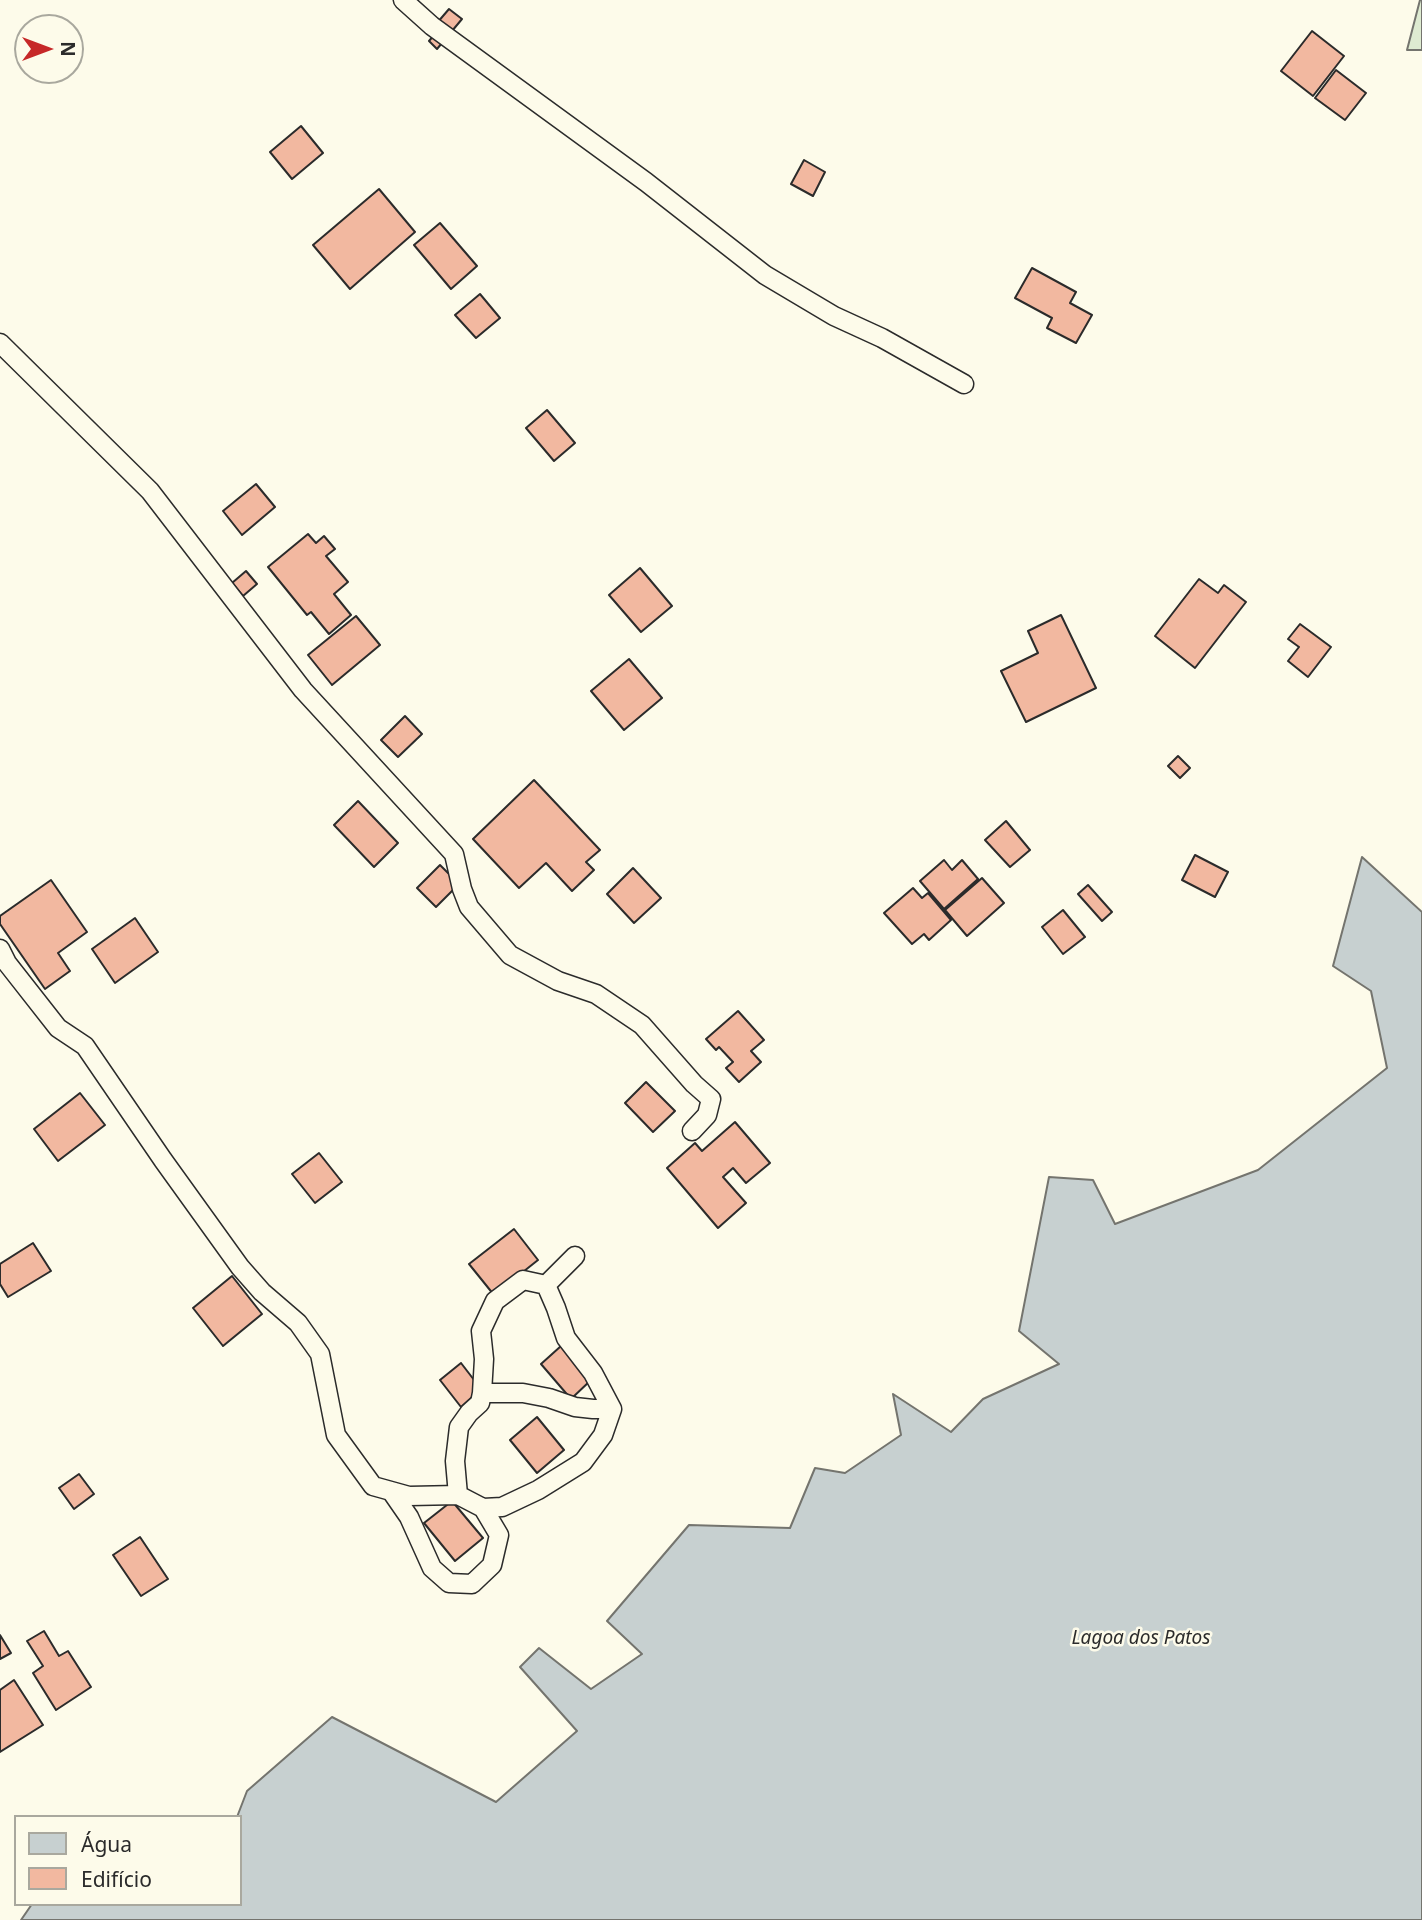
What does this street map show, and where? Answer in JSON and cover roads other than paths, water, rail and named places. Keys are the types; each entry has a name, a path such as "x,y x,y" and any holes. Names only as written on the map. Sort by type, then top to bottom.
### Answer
{"lane":[{"path":"403,0 432,26 646,182 765,275 834,316 882,338 964,384"},
{"path":"0,343 150,491 303,690 454,854 469,907 510,955 558,981 596,994 642,1025 694,1084 711,1099 707,1115 692,1131"},
{"path":"0,949 7,963 58,1028 85,1046 240,1266 262,1292 298,1323 320,1354 335,1435 373,1486 409,1496 458,1495 483,1508 502,1507 538,1490 583,1462 603,1435 612,1409 593,1373 566,1338 546,1286"},
{"path":"546,1286 575,1256"},
{"path":"458,1495 455,1461 459,1427 480,1403 482,1393 484,1359 481,1331 495,1301 523,1280 546,1286"},
{"path":"482,1393 523,1392 575,1407 612,1409"},
{"path":"391,1491 408,1517 432,1568 449,1583 472,1584 492,1565 499,1535 483,1508"}],"water":[{"name":"Lagoa dos Patos","path":"1362,857 1422,912 1422,1920 21,1920 31,1906 242,1906 242,1815 238,1815 247,1791 332,1717 496,1802 577,1731 520,1667 539,1648 591,1689 642,1654 607,1621 689,1525 790,1528 815,1468 845,1473 901,1435 893,1394 951,1432 983,1399 1059,1364 1019,1331 1049,1177 1093,1180 1115,1224 1258,1170 1387,1068 1371,991 1333,966"}]}
